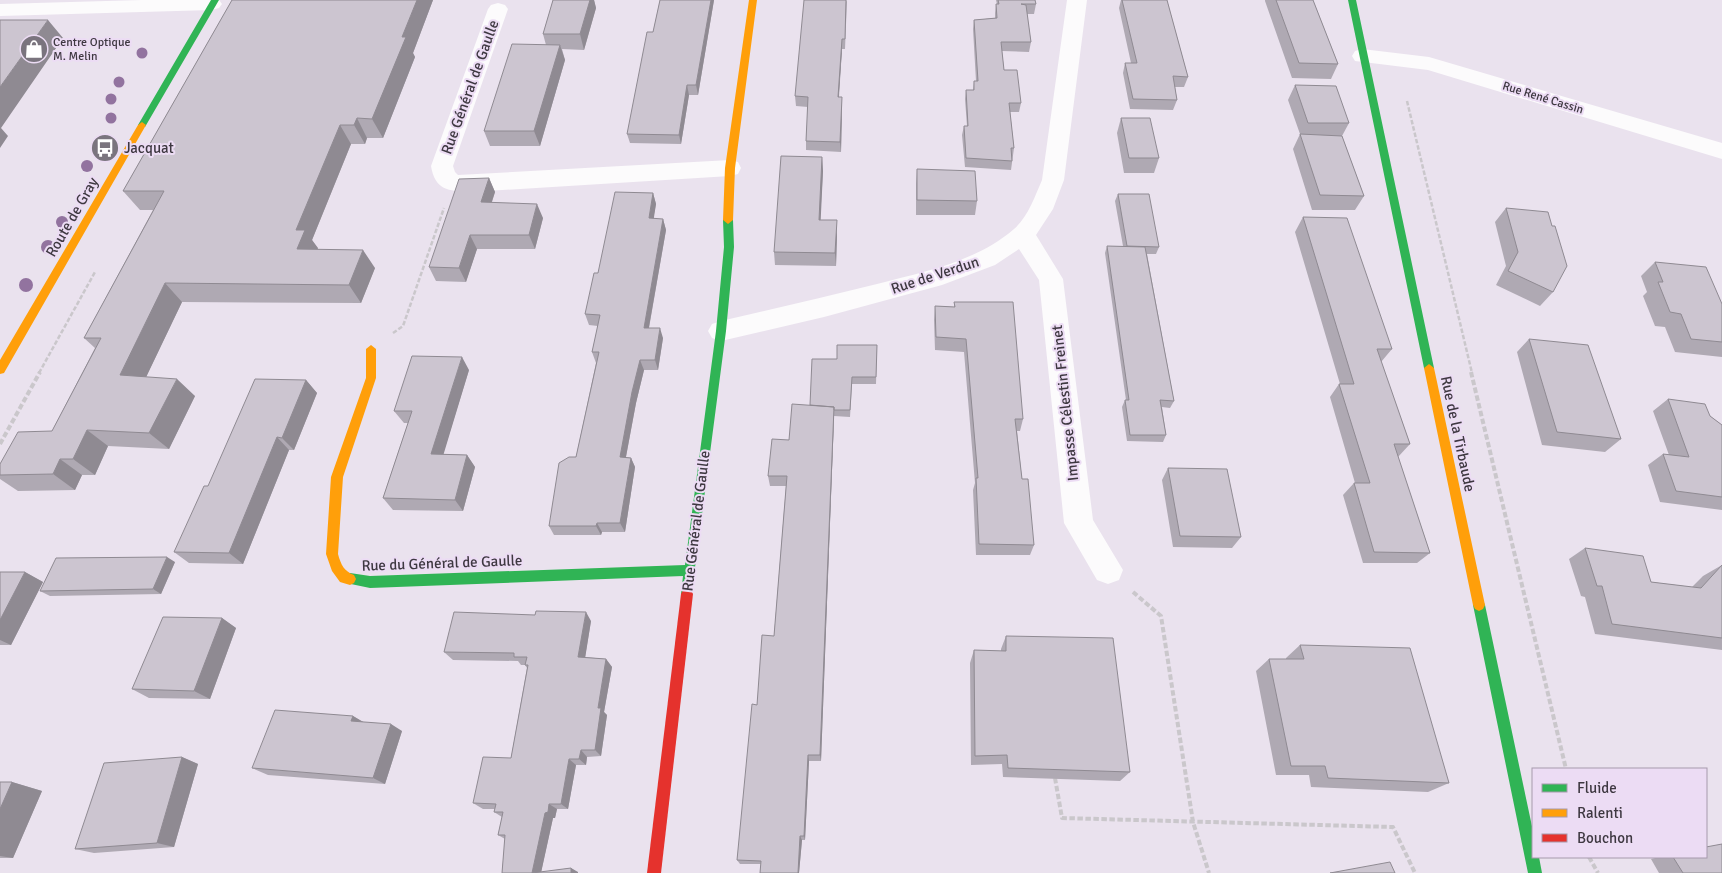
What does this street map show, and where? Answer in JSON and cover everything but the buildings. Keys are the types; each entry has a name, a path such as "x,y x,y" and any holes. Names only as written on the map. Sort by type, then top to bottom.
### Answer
{"street":[{"name":"Rue Général de Gaulle","path":"654,873 721,331 729,247 728,201 730,168 753,0"},
{"name":"Rue de Verdun","path":"721,331 824,307 942,276 986,259 1023,236 1041,209 1053,180 1077,0"},
{"name":"Rue de la Tirbaude","path":"1352,0 1362,56 1535,873"},
{"path":"0,10 214,2"},
{"name":"Route de Gray","path":"0,370 214,2"},
{"name":"Rue Général de Gaulle","path":"453,183 444,176 442,166 498,9"},
{"name":"Rue René Cassin","path":"1362,56 1429,64 1722,151"},
{"path":"453,183 730,168"},
{"name":"Impasse Célestin Freinet","path":"1023,236 1051,280 1079,523 1108,570"},
{"name":"Rue du Général de Gaulle","path":"371,350 371,378 337,476 332,554 336,567 344,578 370,582 690,570"}],"path":[{"path":"1398,59 1566,768"},
{"path":"371,350 402,326 453,183"},
{"path":"1108,570 1161,616 1192,822 1209,873"},
{"path":"1054,778 1062,818 1393,827 1415,873"},
{"path":"1590,858 1598,873"}],"traffic: fast":[{"path":"142,125 215,0"},
{"path":"1352,0 1429,368"},
{"path":"687,594 721,331 729,247 728,220"},
{"path":"350,579 370,582 690,570"},
{"path":"1479,605 1535,873"}],"traffic: slow":[{"path":"728,220 730,168 753,0"},
{"path":"0,370 142,125"},
{"path":"350,579 344,578 336,567 332,554 337,477 371,378 371,349"},
{"path":"1429,368 1479,605"}],"traffic: jam":[{"path":"654,873 687,594"}],"place":[{"name":"Centre Optique M. Melin","path":"34,49"},
{"name":"Jacquat","path":"105,148"}]}
